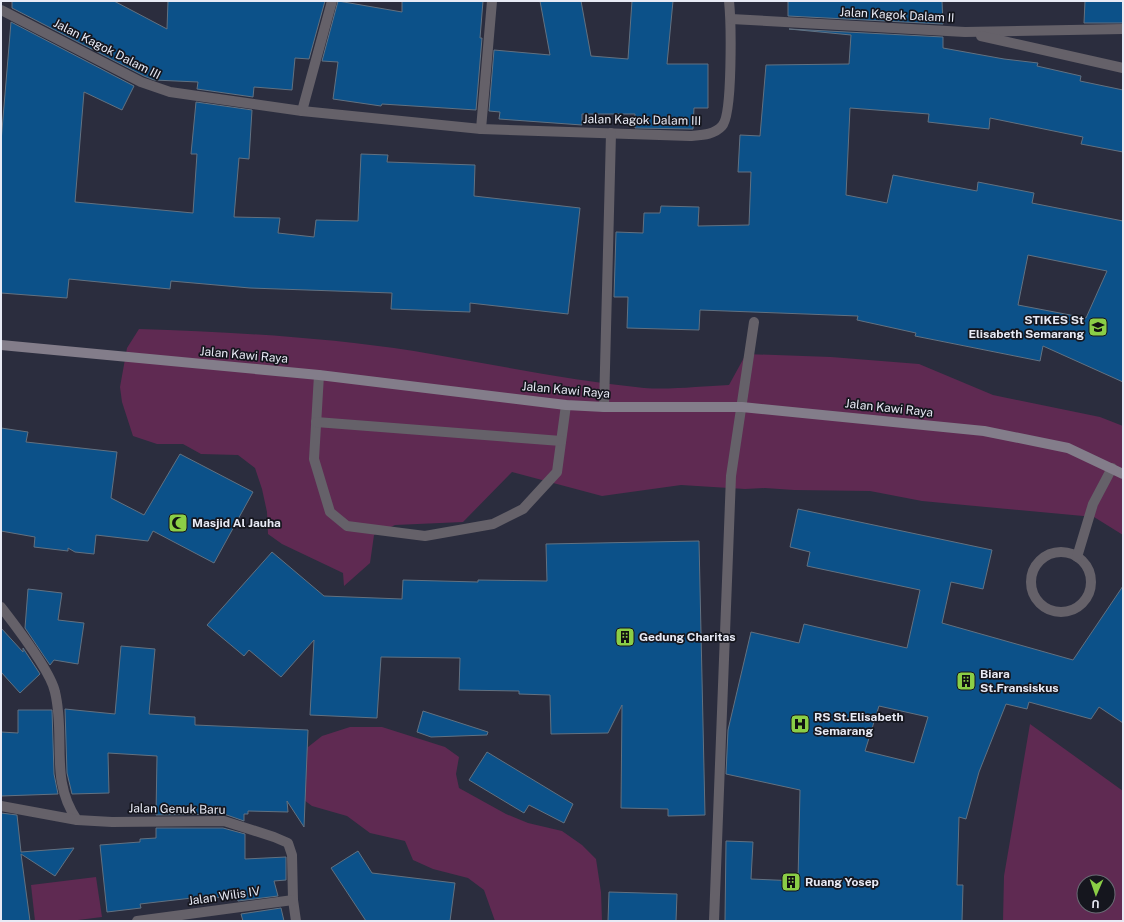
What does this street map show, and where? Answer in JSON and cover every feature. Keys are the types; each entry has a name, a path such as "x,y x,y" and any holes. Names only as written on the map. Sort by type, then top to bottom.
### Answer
{"main road":[{"name":"Jalan Kawi Raya","path":"1,345 319,375 566,405 604,407 742,407 984,431 1068,448 1123,474"}],"street":[{"path":"302,111 332,1"},
{"path":"481,129 492,1"},
{"name":"Jalan Kagok Dalam III","path":"1,10 155,88 170,92 302,111 481,129 704,135 714,132 725,122 728,97 731,19 729,1"},
{"name":"Jalan Kagok Dalam II","path":"731,19 965,32 1123,29"},
{"name":"Jalan Kagok Dalam II","path":"965,32 1123,68"},
{"path":"604,407 611,133"},
{"path":"714,921 731,476 754,322"},
{"path":"319,375 314,459 330,512 347,526 425,536 493,524 523,509 557,472 566,405"},
{"path":"316,422 561,441"},
{"path":"1077,557 1093,504 1112,468"},
{"path":"1056,553 1067,553 1077,557 1086,565 1090,574 1091,586 1089,595 1076,608 1057,612 1049,609 1040,603 1034,594 1031,584 1033,574 1038,564 1046,557 1056,553"},
{"path":"1,607 40,663 55,690 61,735 61,785 72,812 77,820"},
{"name":"Jalan Genuk Baru","path":"1,806 77,820 112,822 224,821 274,837 288,843 292,855 293,900"},
{"path":"293,900 296,921"},
{"name":"Jalan Wilis IV","path":"137,921 293,900"}],"shaded area":[{"path":"139,329 242,334 346,342 414,351 586,381 644,388 729,385 746,354 831,357 919,364 993,395 1100,417 1123,426 1123,535 1094,517 922,501 870,491 765,488 745,489 681,485 602,496 512,472 463,522 395,525 374,535 370,563 344,586 343,573 282,544 268,534 267,512 262,489 255,468 238,455 201,454 183,444 157,444 133,436 122,402 120,387 127,348"},
{"path":"1030,724 1123,791 1123,921 1003,921 1004,876"},
{"path":"350,727 382,727 445,747 459,757 456,774 459,788 506,814 528,823 562,831 582,845 596,859 601,892 602,921 495,921 484,890 468,878 433,869 413,860 405,841 370,833 347,816 312,806 304,800 303,751 322,736"},
{"path":"96,877 102,917 70,921 35,921 31,885"}],"building":[{"path":"12,1 114,1 167,29 168,1 325,1 309,59 295,58 292,90 254,87 253,97 197,89 198,82 154,80 12,8"},
{"path":"338,1 402,12 402,1 483,1 480,38 482,38 476,110 382,104 381,106 333,99 338,62 322,61"},
{"path":"540,1 581,1 591,56 628,59 632,1 673,1 667,64 708,64 708,108 694,108 693,129 635,128 635,114 582,114 582,125 499,119 500,112 489,111 494,50 550,55"},
{"path":"788,1 942,1 943,24 788,16"},
{"path":"1085,1 1123,1 1123,23 1084,23"},
{"path":"11,22 134,86 122,110 84,92 75,202 193,213 197,154 191,154 196,102 252,110 249,159 239,158 234,217 280,218 278,233 314,237 316,220 358,221 361,154 388,155 387,162 475,165 474,196 580,208 568,314 470,303 470,312 391,309 392,293 250,288 171,281 170,289 69,279 67,298 1,293 1,142"},
{"path":"789,29 943,37 943,48 1004,59 1038,63 1037,66 1081,76 1080,81 1123,90 1123,152 1081,144 1083,137 990,118 989,129 928,122 929,114 850,108 846,195 887,203 893,175 977,191 978,182 1034,193 1032,203 1123,221 1123,382 1043,346 1040,361 915,336 916,333 857,320 858,316 700,310 699,330 627,328 628,297 614,297 616,232 643,233 644,213 660,213 661,206 699,207 698,226 749,225 751,172 738,172 740,135 760,136 766,65 849,64 851,35","holes":["1028,255 1107,271 1086,318 1018,305"]},
{"path":"1,428 28,432 26,442 117,452 111,498 144,515 180,454 253,492 214,563 153,531 148,541 96,535 94,554 75,552 68,548 68,551 34,547 35,537 1,531"},
{"name":"Biara St.Fransiskus","path":"798,509 992,550 983,589 951,582 942,623 1073,660 1123,586 1123,723 1099,707 1091,719 1029,702 1027,709 1006,704 979,772 966,819 959,817 957,885 963,885 962,921 725,921 726,841 753,842 751,879 798,881 800,790 726,774 728,730 751,632 799,643 804,624 907,648 920,590 807,566 810,552 790,547","holes":["879,706 928,717 914,763 865,751"]},
{"path":"699,541 705,815 668,816 668,809 621,808 622,705 608,733 551,734 550,695 519,694 519,691 459,690 460,658 381,657 377,718 310,715 314,640 281,677 249,650 244,656 207,625 272,552 324,596 402,599 403,580 478,582 478,580 547,581 546,544"},
{"path":"28,589 62,593 58,620 84,623 78,664 54,660 50,665 25,628"},
{"path":"1,628 23,652 23,648 40,674 20,693 1,672"},
{"path":"121,646 155,649 149,714 195,717 195,725 308,730 304,827 287,801 288,812 248,811 248,814 244,814 244,821 224,814 156,815 157,756 108,753 109,793 72,794 67,773 65,709 115,714"},
{"path":"18,710 52,710 54,774 58,794 1,796 1,732 18,733"},
{"path":"423,711 488,732 487,735 431,737 417,732"},
{"path":"487,752 573,804 564,823 529,805 524,813 469,780"},
{"path":"1,813 17,815 21,852 74,848 55,876 21,854 30,921 1,921"},
{"path":"156,828 223,828 245,834 245,859 286,857 286,880 274,881 278,896 238,901 237,897 192,898 140,904 141,908 107,912 100,845 140,842 140,839 156,838"},
{"path":"358,851 372,873 455,883 450,921 366,921 331,868"},
{"path":"609,892 677,894 676,921 608,921"},
{"path":"281,908 284,921 243,921 241,914"}],"place":[{"name":"STIKES St Elisabeth Semarang","path":"1098,327"},
{"name":"Masjid Al Jauha","path":"178,523"},
{"name":"Gedung Charitas","path":"625,637"},
{"name":"Biara St.Fransiskus","path":"966,681"},
{"name":"RS St.Elisabeth Semarang","path":"800,724"},
{"name":"Ruang Yosep","path":"791,882"}]}
